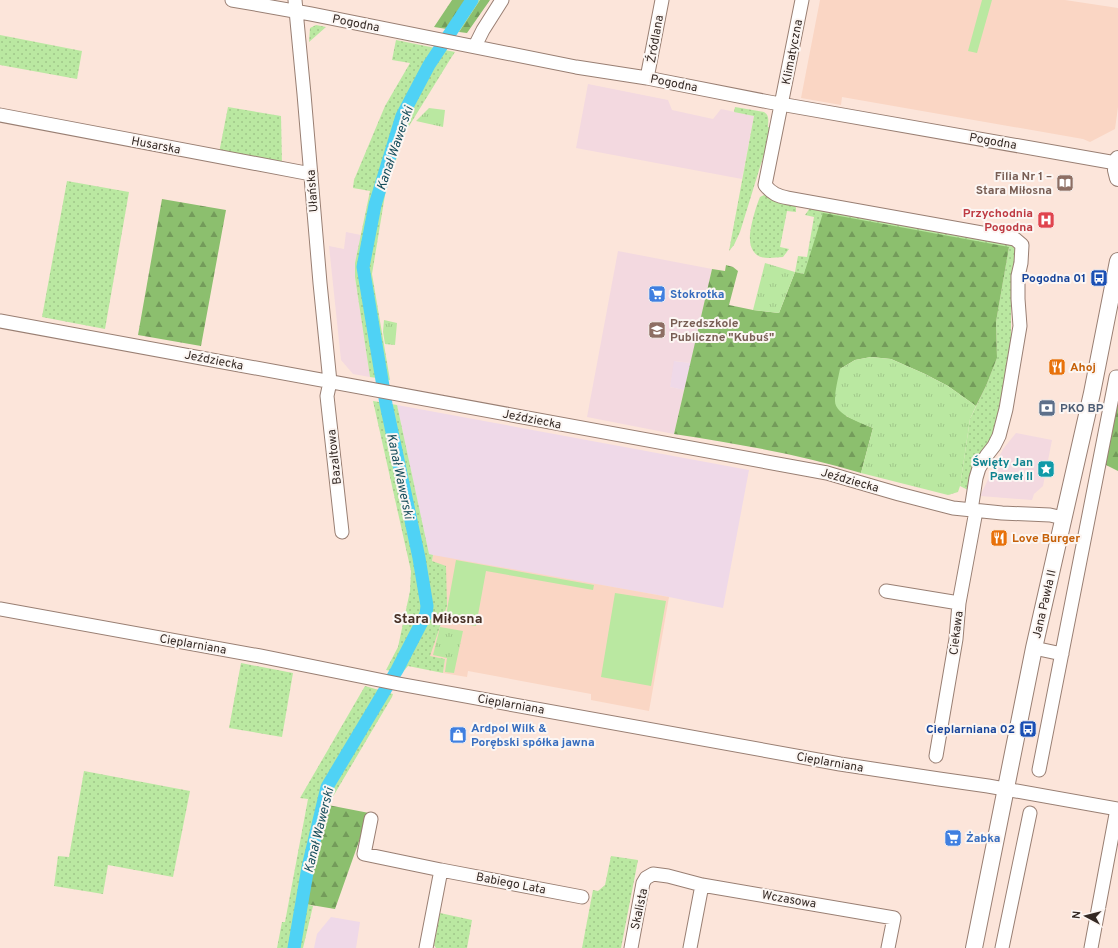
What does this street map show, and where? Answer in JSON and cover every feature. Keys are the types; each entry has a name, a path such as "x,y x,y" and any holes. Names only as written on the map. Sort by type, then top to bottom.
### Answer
{"street":[{"name":"Pogodna","path":"232,0 296,6 312,14 576,67 647,78 1117,167"},
{"path":"475,46 502,0"},
{"name":"Źródlana","path":"647,78 662,0"},
{"name":"Klimatyczna","path":"802,0 765,185 770,191 776,195 1015,239 1022,245 1021,263 1018,276 1020,326 1006,409 999,436 979,468 976,478 973,510"},
{"name":"Ułańska","path":"296,6 330,382"},
{"name":"Husarska","path":"0,115 311,174"},
{"name":"Jana Pawła II","path":"974,948 1034,648 1092,393 1118,261"},
{"name":"Jeździecka","path":"0,321 827,473 953,508 1050,515 1063,518"},
{"path":"1039,770 1117,377"},
{"name":"Bazaltowa","path":"330,382 327,396 342,532"},
{"name":"Ciekawa","path":"936,756 956,639 959,603 973,510"},
{"path":"886,591 959,603"},
{"name":"Cieplarniana","path":"0,609 260,656 399,684 840,764 988,786 1117,809"},
{"path":"1034,648 1062,654"},
{"path":"1091,948 1117,809"},
{"path":"1002,948 1030,812"},
{"name":"Babiego Lata","path":"371,819 364,854 582,897"},
{"path":"426,948 440,870"},
{"name":"Wczasowa","path":"653,874 668,876 702,885 894,918 888,948"},
{"name":"Skalista","path":"631,948 644,883 646,878 653,874"},
{"path":"690,948 702,885"}],"shaded area":[{"path":"820,0 1065,0 1118,8 1118,107 1115,129 1090,142 1083,139 842,97 841,105 801,98"},
{"path":"588,84 668,100 672,110 713,119 721,109 754,116 742,179 576,148"},
{"path":"346,232 361,235 355,263 355,277 370,377 353,374 341,360 329,246 344,249"},
{"path":"618,251 712,269 691,363 675,361 670,387 684,390 674,434 587,417"},
{"path":"674,361 691,363 684,390 670,387"},
{"path":"397,405 749,470 723,608 669,597 429,555"},
{"path":"1016,433 1052,440 1043,486 1034,494 1032,500 980,496 1003,449"},
{"path":"433,555 669,597 649,711 591,700 591,694 468,671 467,677 443,673 445,659 429,656 447,606 432,561"},
{"path":"331,917 360,922 356,948 314,948 317,934"}],"green space":[{"path":"452,0 466,0 447,29 434,27"},
{"path":"466,0 480,0 459,32 447,29"},
{"path":"480,0 490,0 467,33 459,32"},
{"path":"982,0 992,0 977,53 968,51"},
{"path":"316,25 326,27 309,42 310,28"},
{"path":"0,35 82,51 77,79 0,65"},
{"path":"396,40 455,52 406,131 386,189 372,274 390,380 370,377 355,277 355,263 370,191 353,188 354,180 385,106 410,63 392,60"},
{"path":"228,107 281,116 282,165 219,153"},
{"path":"735,107 764,112 768,117 768,127 772,128 740,232 734,245 729,251 754,116 734,112"},
{"path":"429,108 445,110 443,127 416,121"},
{"path":"67,181 129,192 105,329 42,317"},
{"path":"764,195 794,203 796,208 796,212 787,211 780,247 789,249 783,257 761,257 754,253 750,243 753,218 760,197"},
{"path":"162,199 226,210 201,346 138,335"},
{"path":"810,208 1009,244 1015,248 1017,253 1011,286 1011,343 996,424 993,434 972,468 968,490 960,486 970,419 986,386 997,358 996,322 1009,247 804,274 795,272 798,256 807,257 814,217 805,215"},
{"path":"823,213 1009,247 996,322 997,358 976,406 948,386 925,374 891,359 871,357 855,360 840,369 846,416 873,428 861,473 792,455 674,434 712,269 725,271 726,265 733,267 738,271 729,305 779,313 795,272 804,274"},
{"path":"765,263 795,272 779,313 753,310"},
{"path":"384,320 397,323 395,345 385,344 383,332"},
{"path":"871,357 891,359 925,374 948,386 976,406 970,419 958,492 948,495 861,473 873,428 850,418 839,410 836,405 835,396 840,369 855,360"},
{"path":"1118,395 1118,471 1104,464"},
{"path":"373,401 397,405 429,554 433,555 432,561 446,566 447,606 430,656 445,659 443,673 408,666 402,673 386,670 398,647 410,591 411,571"},
{"path":"456,560 594,585 593,590 486,571 476,626 445,621"},
{"path":"615,593 666,601 651,686 601,677"},
{"path":"440,627 463,631 454,673 445,672 447,658 433,655"},
{"path":"241,663 293,673 282,737 229,728"},
{"path":"365,686 393,694 328,805 305,904 313,906 303,948 277,948 282,922 285,922 308,799 300,798"},
{"path":"84,771 190,791 173,877 108,865 103,894 54,886 58,856 69,857"},
{"path":"328,805 369,813 335,909 305,904 312,864"},
{"path":"611,856 638,860 621,948 582,948 593,890 598,891 605,885"},
{"path":"440,913 472,920 467,948 436,948 434,945"}],"waterway":[{"name":"Kanał Wawerski","path":"294,948 308,867 327,787 397,670 426,614 427,606 419,558 386,404 363,267 375,205 402,116 429,65 472,0"}],"place":[{"name":"Filia Nr 1 – Stara Miłosna","path":"1065,183"},
{"name":"Przychodnia Pogodna","path":"1046,220"},
{"name":"Pogodna 01","path":"1099,278"},
{"name":"Stokrotka","path":"657,294"},
{"name":"Przedszkole Publiczne \"Kubuś\"","path":"657,330"},
{"name":"Ahoj","path":"1057,367"},
{"name":"PKO BP","path":"1047,408"},
{"name":"Święty Jan Paweł II","path":"1046,469"},
{"name":"Love Burger","path":"999,538"},
{"name":"Cieplarniana 02","path":"1028,729"},
{"name":"Ardpol Wilk & Porębski spółka jawna","path":"458,735"},
{"name":"Żabka","path":"953,838"}],"district":[{"name":"Stara Miłosna","path":"438,618"}]}
